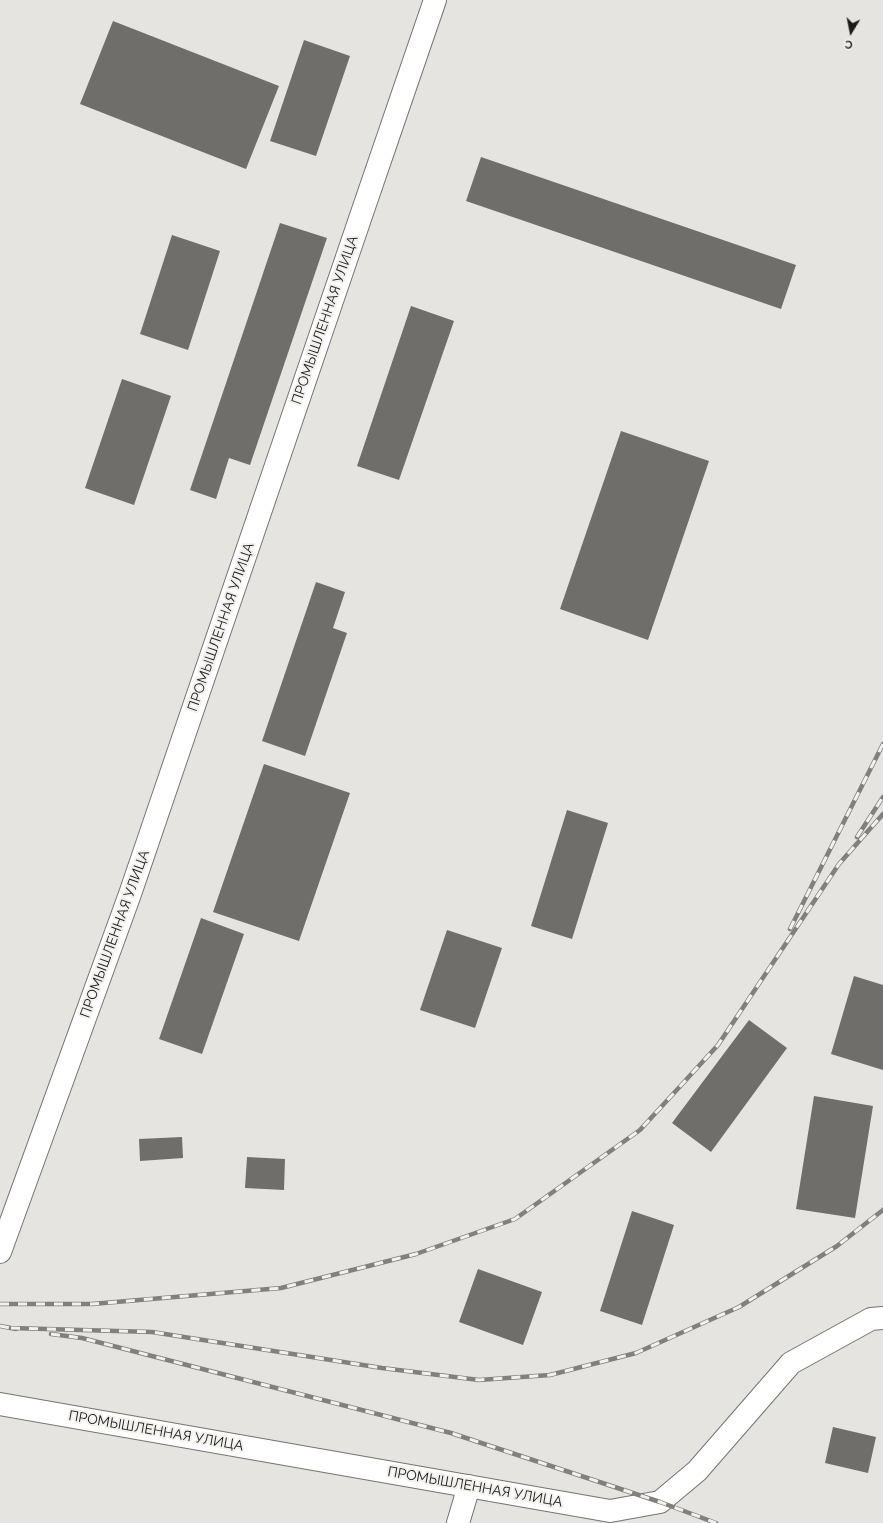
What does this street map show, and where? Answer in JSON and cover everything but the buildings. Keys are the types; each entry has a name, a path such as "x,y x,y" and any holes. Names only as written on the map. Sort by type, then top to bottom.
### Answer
{"street":[{"name":"ПРОМЫШЛЕННАЯ УЛИЦА","path":"0,1252 130,894 435,0"},
{"name":"ПРОМЫШЛЕННАЯ УЛИЦА","path":"0,1404 610,1511 660,1502 697,1471 791,1363 871,1319 883,1318"},
{"path":"458,1523 469,1486"}],"railway":[{"path":"790,929 883,744"},
{"path":"857,837 883,797"},
{"path":"0,1304 92,1304 281,1288 416,1254 515,1219 640,1130 718,1045 839,864 883,814"},
{"path":"11,1328 152,1332 382,1368 479,1380 550,1375 636,1353 739,1307 837,1246 883,1210"},
{"path":"0,1326 16,1329"},
{"path":"51,1334 82,1338 451,1433 660,1502 716,1523"}]}
